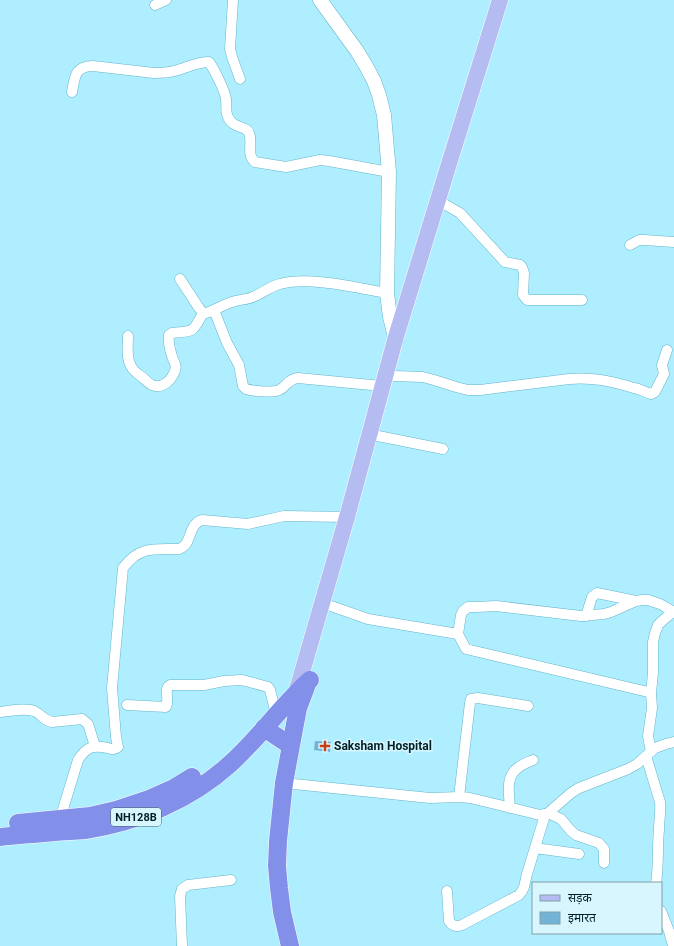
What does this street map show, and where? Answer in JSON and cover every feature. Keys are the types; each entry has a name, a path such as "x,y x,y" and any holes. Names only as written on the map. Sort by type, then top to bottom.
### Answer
{"highway":[{"path":"290,946 282,912 279,888 277,866 278,841 284,783 297,701 310,680"},
{"name":"NH128B","path":"0,837 85,830 124,821 155,811 180,799 209,781 230,764 250,744 276,714 297,701"},
{"path":"264,728 291,746"},
{"name":"NH128B","path":"0,825 90,816 116,810 149,799 174,788 250,744"}],"main road":[{"path":"320,0 366,66 379,95 384,116 389,172 387,293 390,317 397,346"},
{"path":"442,204 500,0"},
{"path":"297,701 347,517 397,346 442,204 512,0"},
{"path":"310,680 378,436 388,381"}],"street":[{"path":"155,6 166,0"},
{"path":"233,0 230,49 240,80"},
{"path":"72,92 77,72 80,68 84,67 93,66 164,73 173,72 202,62 209,62 213,67 226,97 226,114 228,119 236,126 247,129 250,133 251,159 255,162 291,166 320,160 389,172"},
{"path":"442,204 460,213 505,262 522,267 524,273 524,295 527,300 582,300"},
{"path":"630,245 639,240 674,242"},
{"path":"180,279 198,308 206,313 237,300 249,299 280,283 302,281 326,283 387,293"},
{"path":"214,310 227,343 239,365 243,386 246,389 277,391 283,388 294,378 388,381 423,377 468,390 489,390 521,384 582,378 607,381 652,394 655,392 664,374 662,365 667,350"},
{"path":"128,336 128,358 130,366 151,385 160,386 166,384 174,374 176,365 172,357 169,335 172,333 192,331 195,329 203,312"},
{"path":"378,436 442,449"},
{"path":"60,818 78,760 81,755 95,746 114,749 118,747 115,731 112,688 123,568 127,562 136,555 149,549 179,549 184,547 194,527 202,520 248,524 284,516 347,517"},
{"path":"586,616 592,597 597,593 636,601 648,600 674,611"},
{"path":"636,601 611,612 586,616 574,616 496,606 472,607 465,609 461,615 458,634 466,649 651,693"},
{"path":"331,606 368,619 458,634"},
{"path":"656,882 658,872 660,802 648,754 648,736 652,708 651,693 653,673 653,642 658,624 674,611"},
{"path":"127,705 166,707 168,685 204,685 224,681 241,680 268,687 276,714"},
{"path":"459,797 471,699 478,698 528,706"},
{"path":"0,712 29,710 36,712 46,720 52,722 82,719 88,724 95,746"},
{"path":"447,891 449,921 454,926 459,926 513,899 522,891 524,887 546,814 579,788 628,769 660,746 674,742"},
{"path":"510,808 508,787 512,774 520,766 533,760"},
{"path":"284,783 430,798 470,798 535,815 546,814 562,819 576,835 599,843 604,849 604,863"},
{"path":"535,848 579,854"},
{"path":"182,946 180,896 182,888 188,885 231,880"},
{"path":"662,913 670,931 673,946"}],"building":[{"path":"315,741 331,742 330,752 314,750"}],"place":[{"name":"Saksham Hospital","path":"325,746"}]}
